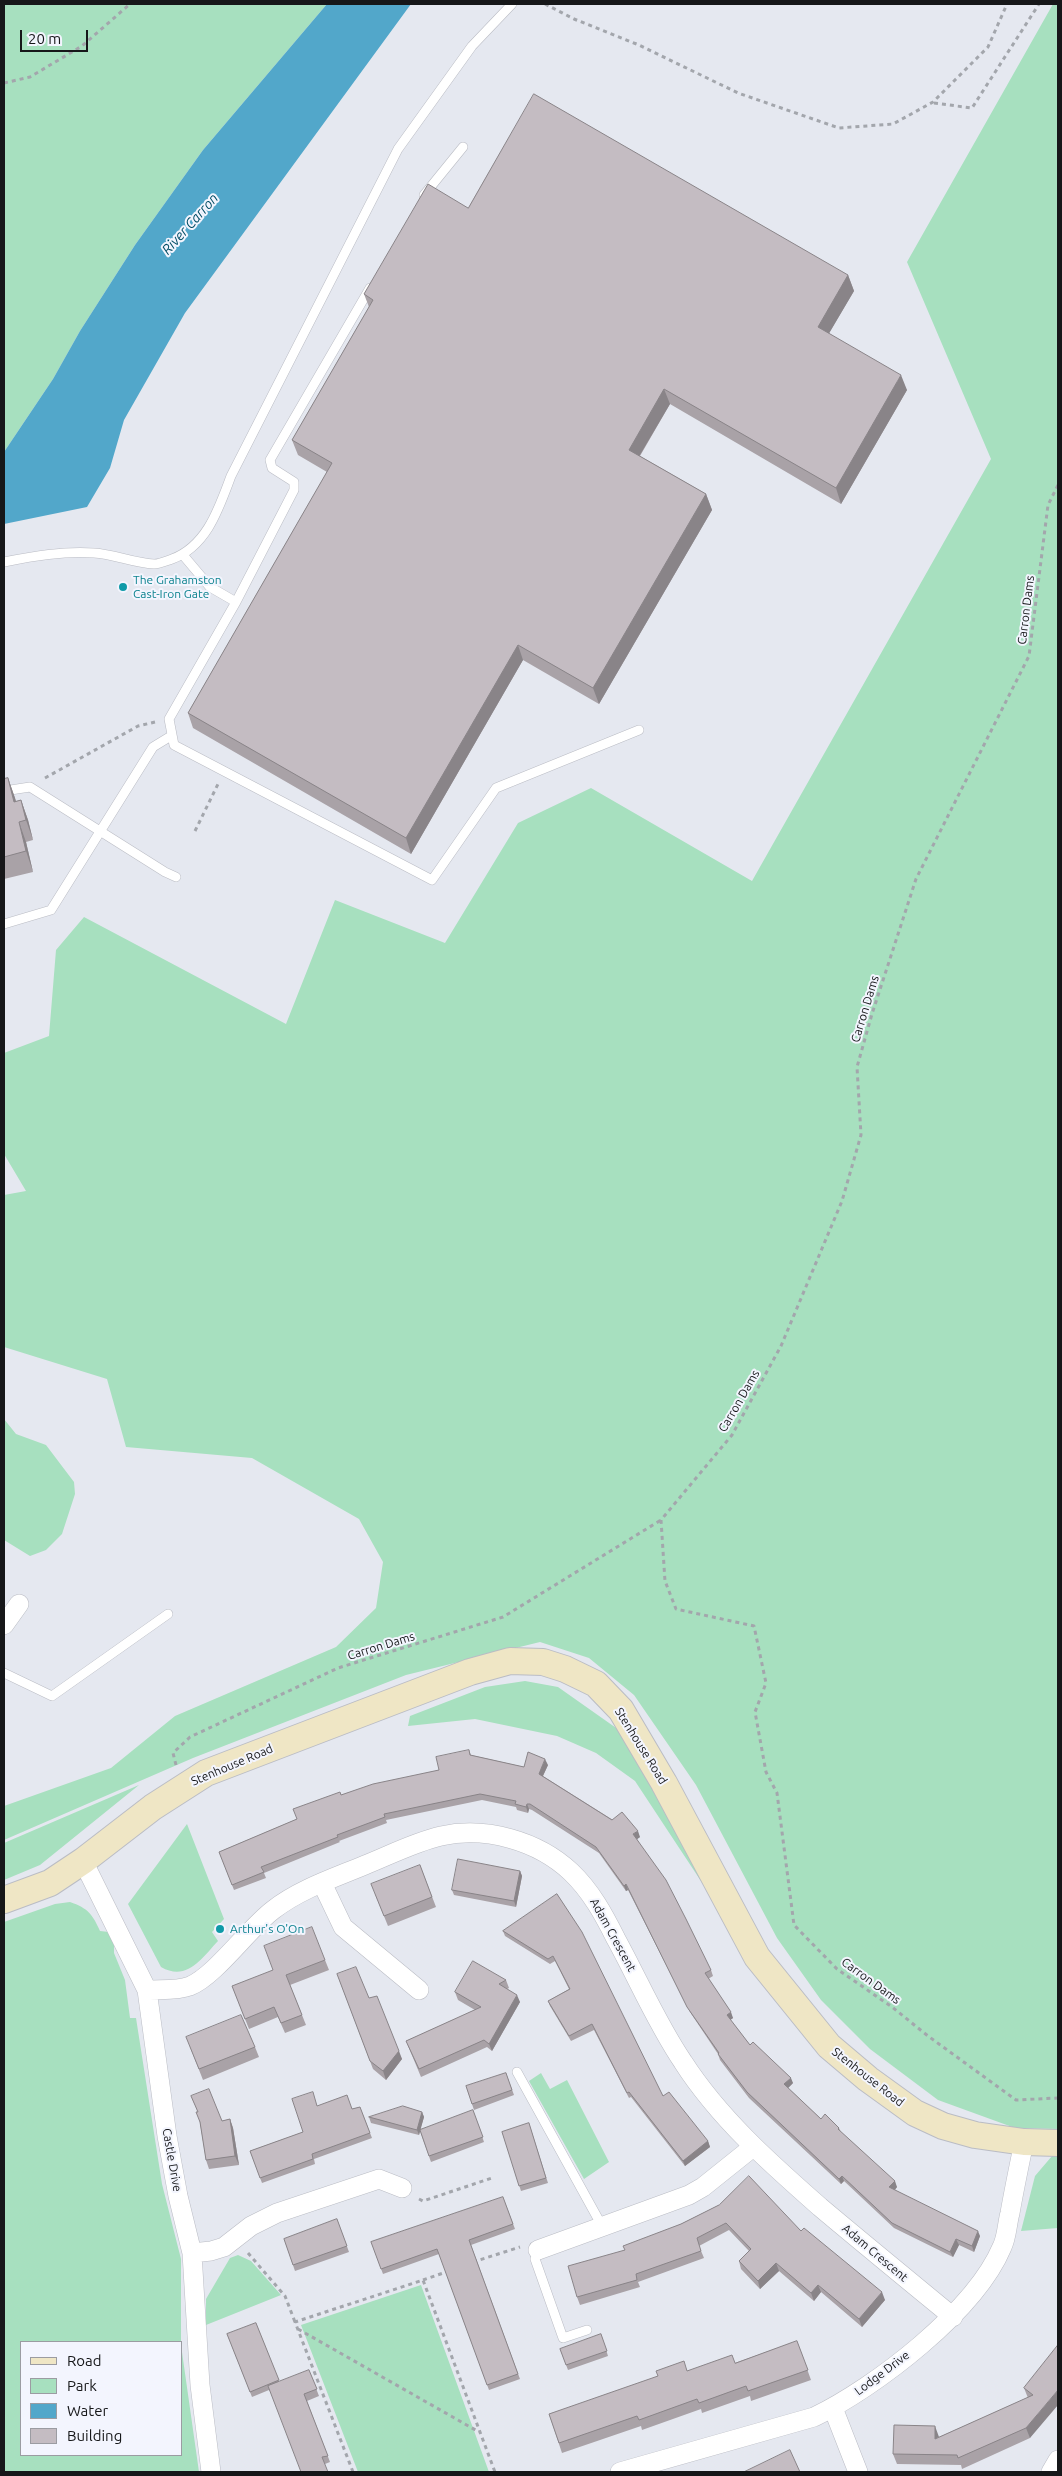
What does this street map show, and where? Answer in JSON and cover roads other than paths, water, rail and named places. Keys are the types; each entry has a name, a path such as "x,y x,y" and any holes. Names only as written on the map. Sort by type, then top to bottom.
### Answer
{"street":[{"path":"4,1625 19,1604"},
{"name":"Stenhouse Road","path":"4,1900 50,1883 83,1861 153,1806 206,1773 470,1672 510,1662 544,1662 565,1669 596,1684 621,1710 664,1782 757,1957 829,2046 868,2079 916,2113 943,2126 976,2135 1024,2142 1058,2143"},
{"name":"Adam Crescent","path":"147,1990 181,1989 193,1985 274,1910 294,1896 402,1849 441,1836 466,1834 497,1836 520,1841 546,1852 571,1872 587,1890 605,1917 682,2062 715,2105 753,2147 853,2235 953,2317"},
{"name":"Castle Drive","path":"83,1861 147,1990 167,2136 178,2196 192,2253 200,2386 211,2472"},
{"path":"322,1883 343,1927 419,1990"},
{"name":"Lodge Drive","path":"620,2472 682,2464 833,2408 908,2354 953,2317 981,2285 1003,2246 1024,2142"},
{"path":"538,2250 689,2195 703,2188 753,2147"},
{"path":"192,2253 224,2247 251,2226 277,2213 379,2179 402,2188"},
{"path":"833,2408 858,2472"},
{"path":"1051,2472 1058,2460"}],"lane":[{"path":"4,562 66,551 97,553 124,560 156,564 183,555 202,538 219,509 231,476 398,148 472,46 512,4"},
{"path":"417,208 427,191 463,146"},
{"path":"373,283 270,460 272,468 294,482 294,490 236,602 169,719 174,745 432,880 496,788 639,730"},
{"path":"183,555 210,587 236,602"},
{"path":"4,924 52,910 153,747 171,736"},
{"path":"4,790 30,787 100,832 176,877"},
{"path":"4,1673 52,1696 168,1614"},
{"path":"517,2072 602,2226"},
{"path":"538,2250 535,2259 562,2338 587,2330"}],"water":[{"name":"River Carron","path":"327,4 411,4 185,313 124,420 110,468 87,507 4,524 4,452 53,379 80,331 135,245 203,150"}],"place":[{"name":"The Grahamston Cast-Iron Gate","path":"123,587"},
{"name":"Arthur's O'On","path":"220,1929"}]}
